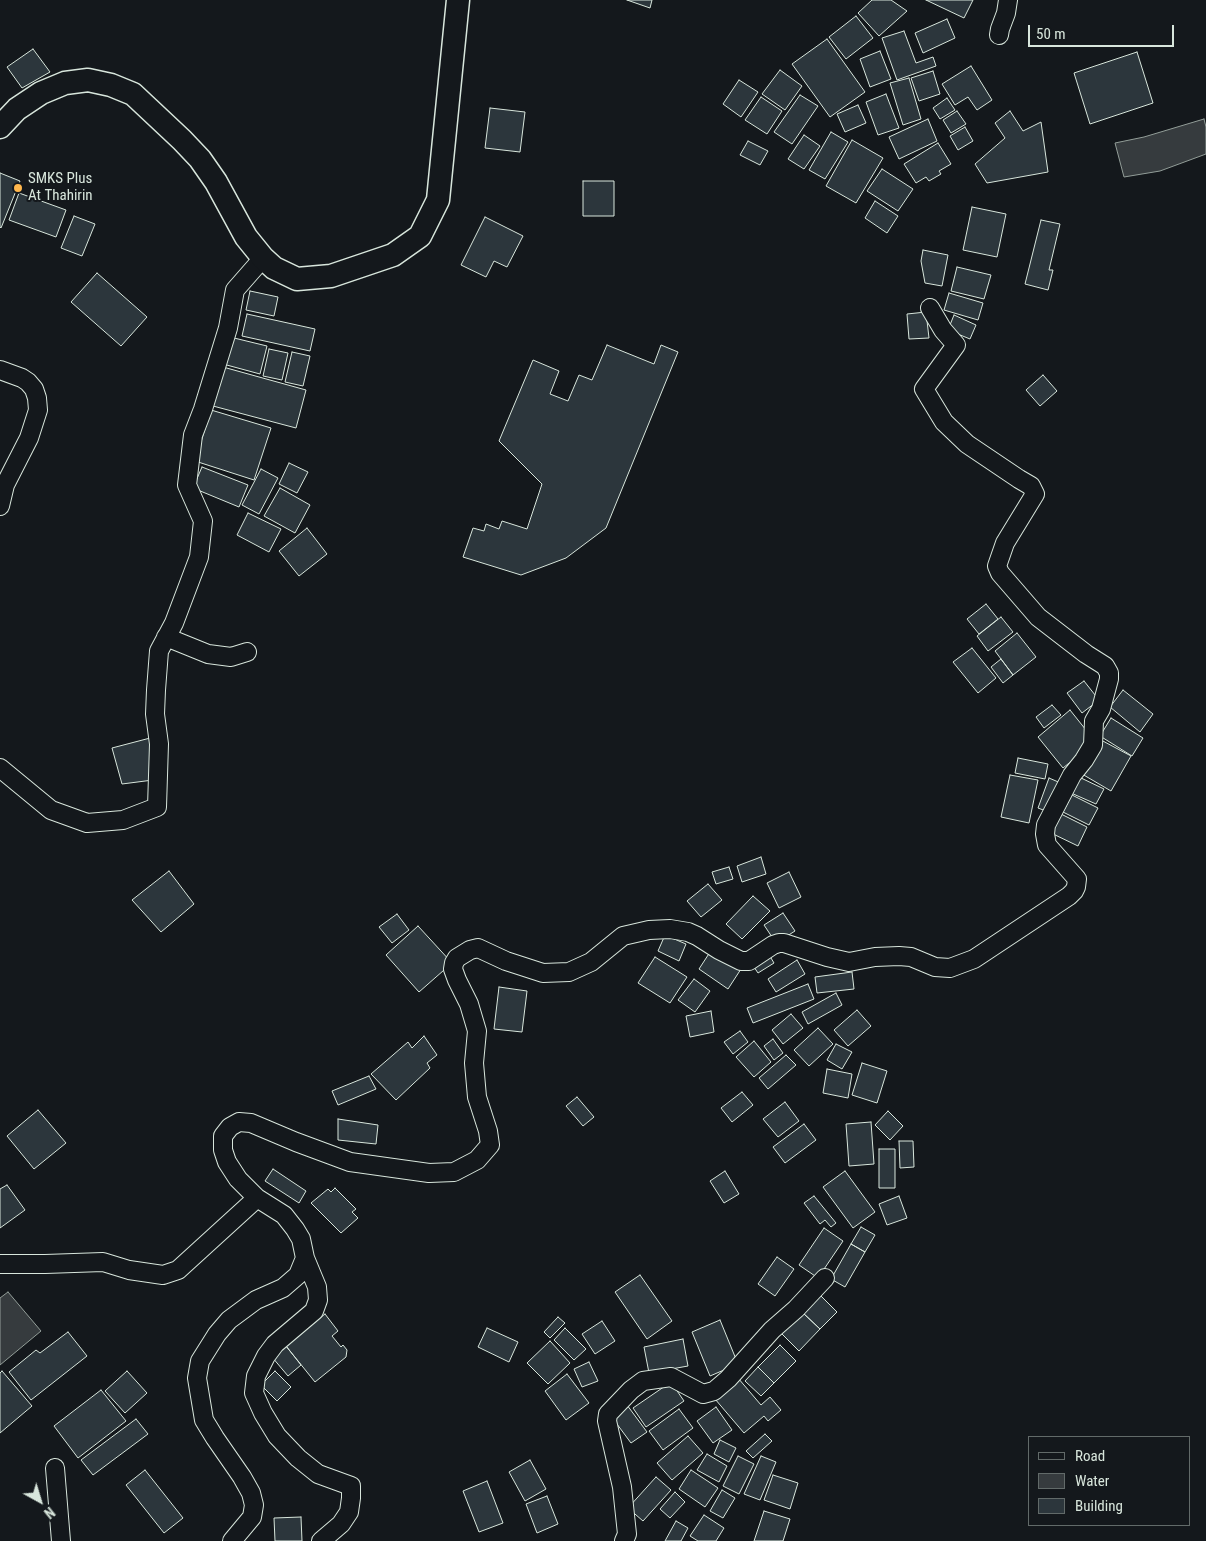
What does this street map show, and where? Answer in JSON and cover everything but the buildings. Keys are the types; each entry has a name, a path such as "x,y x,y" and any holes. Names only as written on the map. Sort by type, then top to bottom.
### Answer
{"street":[{"path":"0,127 17,109 41,93 65,83 88,80 110,85 133,94 163,121 200,159 216,182 246,237 263,258 274,268 298,279 331,276 393,255 420,236 438,200 458,0"},
{"path":"999,35 1008,0"},
{"path":"0,768 51,810 86,823 122,820 157,807 159,744 155,714 159,651 174,623 199,557 203,521 187,485 193,435 228,328 235,290 263,258"},
{"path":"322,1541 341,1524 350,1512 350,1486 318,1474 298,1458 277,1436 254,1393 256,1376 270,1350 314,1311 318,1300 317,1287 305,1258 302,1239 295,1229 284,1215 256,1198 238,1179 227,1162 223,1150 224,1136 230,1127 239,1122 251,1123 350,1162 429,1173 454,1172 477,1160 490,1145 488,1131 477,1097 474,1063 477,1031 470,1004 453,969 457,958 470,950 478,948 506,961 544,973 570,972 591,962 623,936 649,930 670,929 697,936 719,950 741,960 750,961 773,946 784,943 849,962 876,957 899,956 911,957 935,967 950,968 974,959 1074,891 1077,878 1047,845 1046,825 1072,775 1094,746 1094,721 1101,709 1109,672 1105,666 1086,654 1038,617 1000,573 997,566 1005,543 1035,494 1031,486 1019,480 967,444 944,422 924,389 956,345 943,330 930,308"},
{"path":"0,370 28,382 34,389 38,410 29,438 6,485 0,506"},
{"path":"166,637 208,654 231,658 247,652"},
{"path":"0,1264 103,1262 128,1270 163,1275 178,1270 256,1198"},
{"path":"232,1541 252,1517 254,1504 251,1493 242,1477 214,1438 204,1420 197,1378 200,1361 217,1334 229,1320 256,1300 284,1288 298,1275 305,1258"},
{"path":"624,1541 627,1534 622,1487 607,1421 608,1414 631,1390 643,1381 671,1377 703,1394 714,1391 728,1380 772,1330 796,1309 825,1278"},
{"path":"56,1468 61,1541"}],"water":[{"path":"1204,119 1206,127 1206,154 1160,171 1124,177 1115,143 1144,137"},
{"path":"8,1292 41,1331 0,1365 0,1298"}],"place":[{"name":"SMKS Plus At Thahirin","path":"18,188"}]}
